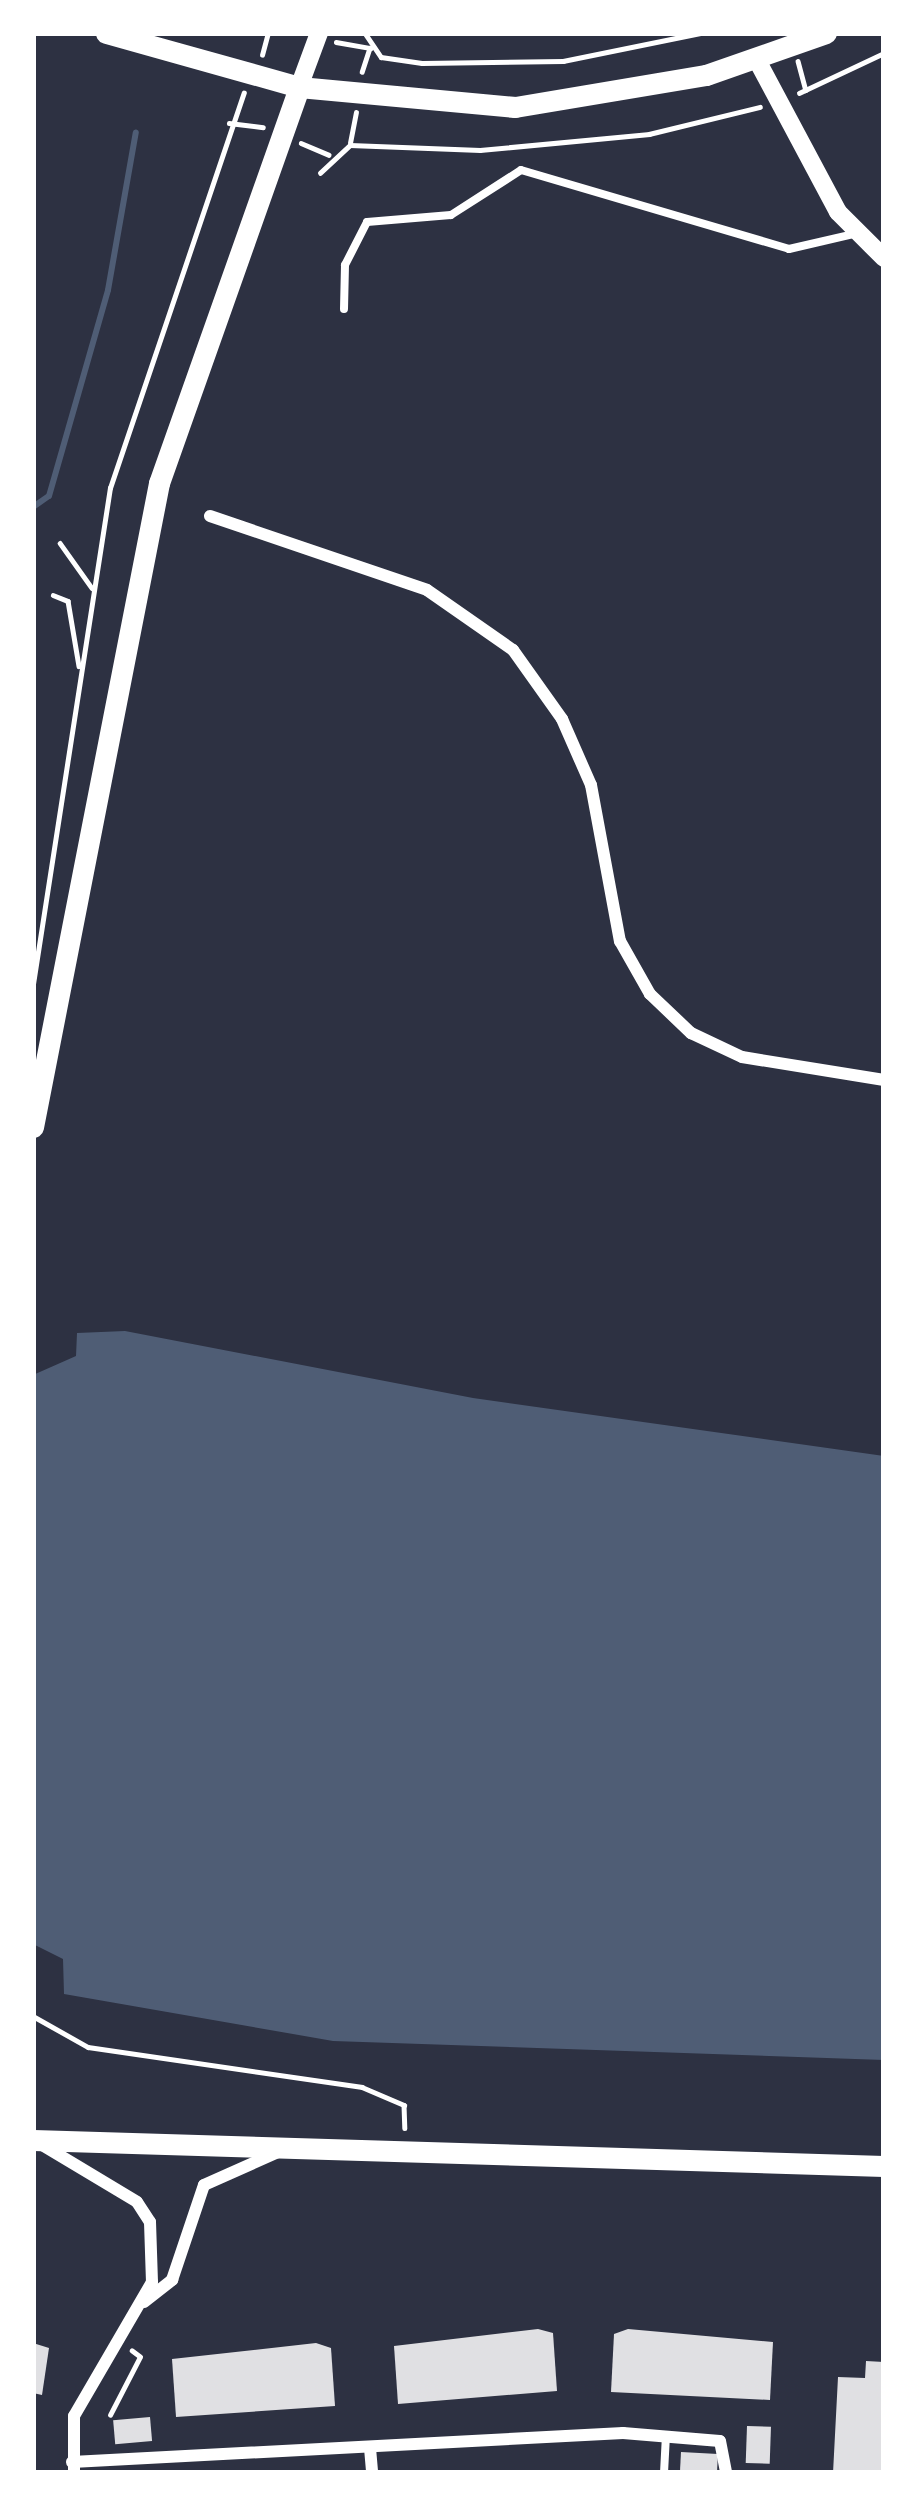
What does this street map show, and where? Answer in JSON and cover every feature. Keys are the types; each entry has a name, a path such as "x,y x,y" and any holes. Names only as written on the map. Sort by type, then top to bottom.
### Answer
{"main road":[{"path":"106,33 299,87 515,107 758,62 826,33"},
{"path":"33,1127 144,540 206,328 319,33"},
{"path":"758,62 856,234 884,258"},
{"path":"33,2140 884,2166"}],"street":[{"path":"210,516 427,590 513,650 562,719 590,785 620,941 650,994 692,1033 742,1057 884,1080"},
{"path":"33,2140 137,2202 154,2254 143,2302"},
{"path":"285,2149 204,2185 172,2280 143,2302 91,2379 73,2468 370,2447 666,2436 724,2445 726,2473"},
{"path":"370,2447 372,2473"}],"lane":[{"path":"344,309 345,265 367,222 451,215 520,170 789,249 856,234"},
{"path":"664,2473 666,2436"}],"path":[{"path":"365,33 380,57 422,63 563,61 701,33"},
{"path":"320,172 350,145 480,150 649,134 778,100 884,52"},
{"path":"33,984 110,488 230,123"},
{"path":"60,543 92,588"},
{"path":"53,595 68,601 80,666"},
{"path":"33,2016 88,2047 362,2087 404,2105 405,2150"}],"water":[{"path":"125,1331 473,1398 884,1456 884,2060 333,2041 64,1994 63,1959 33,1944 33,1375 76,1356 77,1333"}],"building":[{"path":"538,2329 553,2333 557,2391 398,2404 394,2346"},
{"path":"628,2329 773,2342 770,2400 611,2392 614,2334"},
{"path":"33,2343 49,2348 42,2395 33,2393"},
{"path":"316,2343 331,2348 335,2406 176,2417 172,2359"},
{"path":"866,2361 884,2362 884,2473 833,2473 838,2377 865,2378"},
{"path":"150,2417 152,2441 115,2444 113,2420"},
{"path":"747,2426 771,2427 770,2464 746,2463"},
{"path":"681,2452 718,2454 717,2473 680,2473"}],"waterway":[{"path":"33,507 49,496 108,290 136,132"}]}
